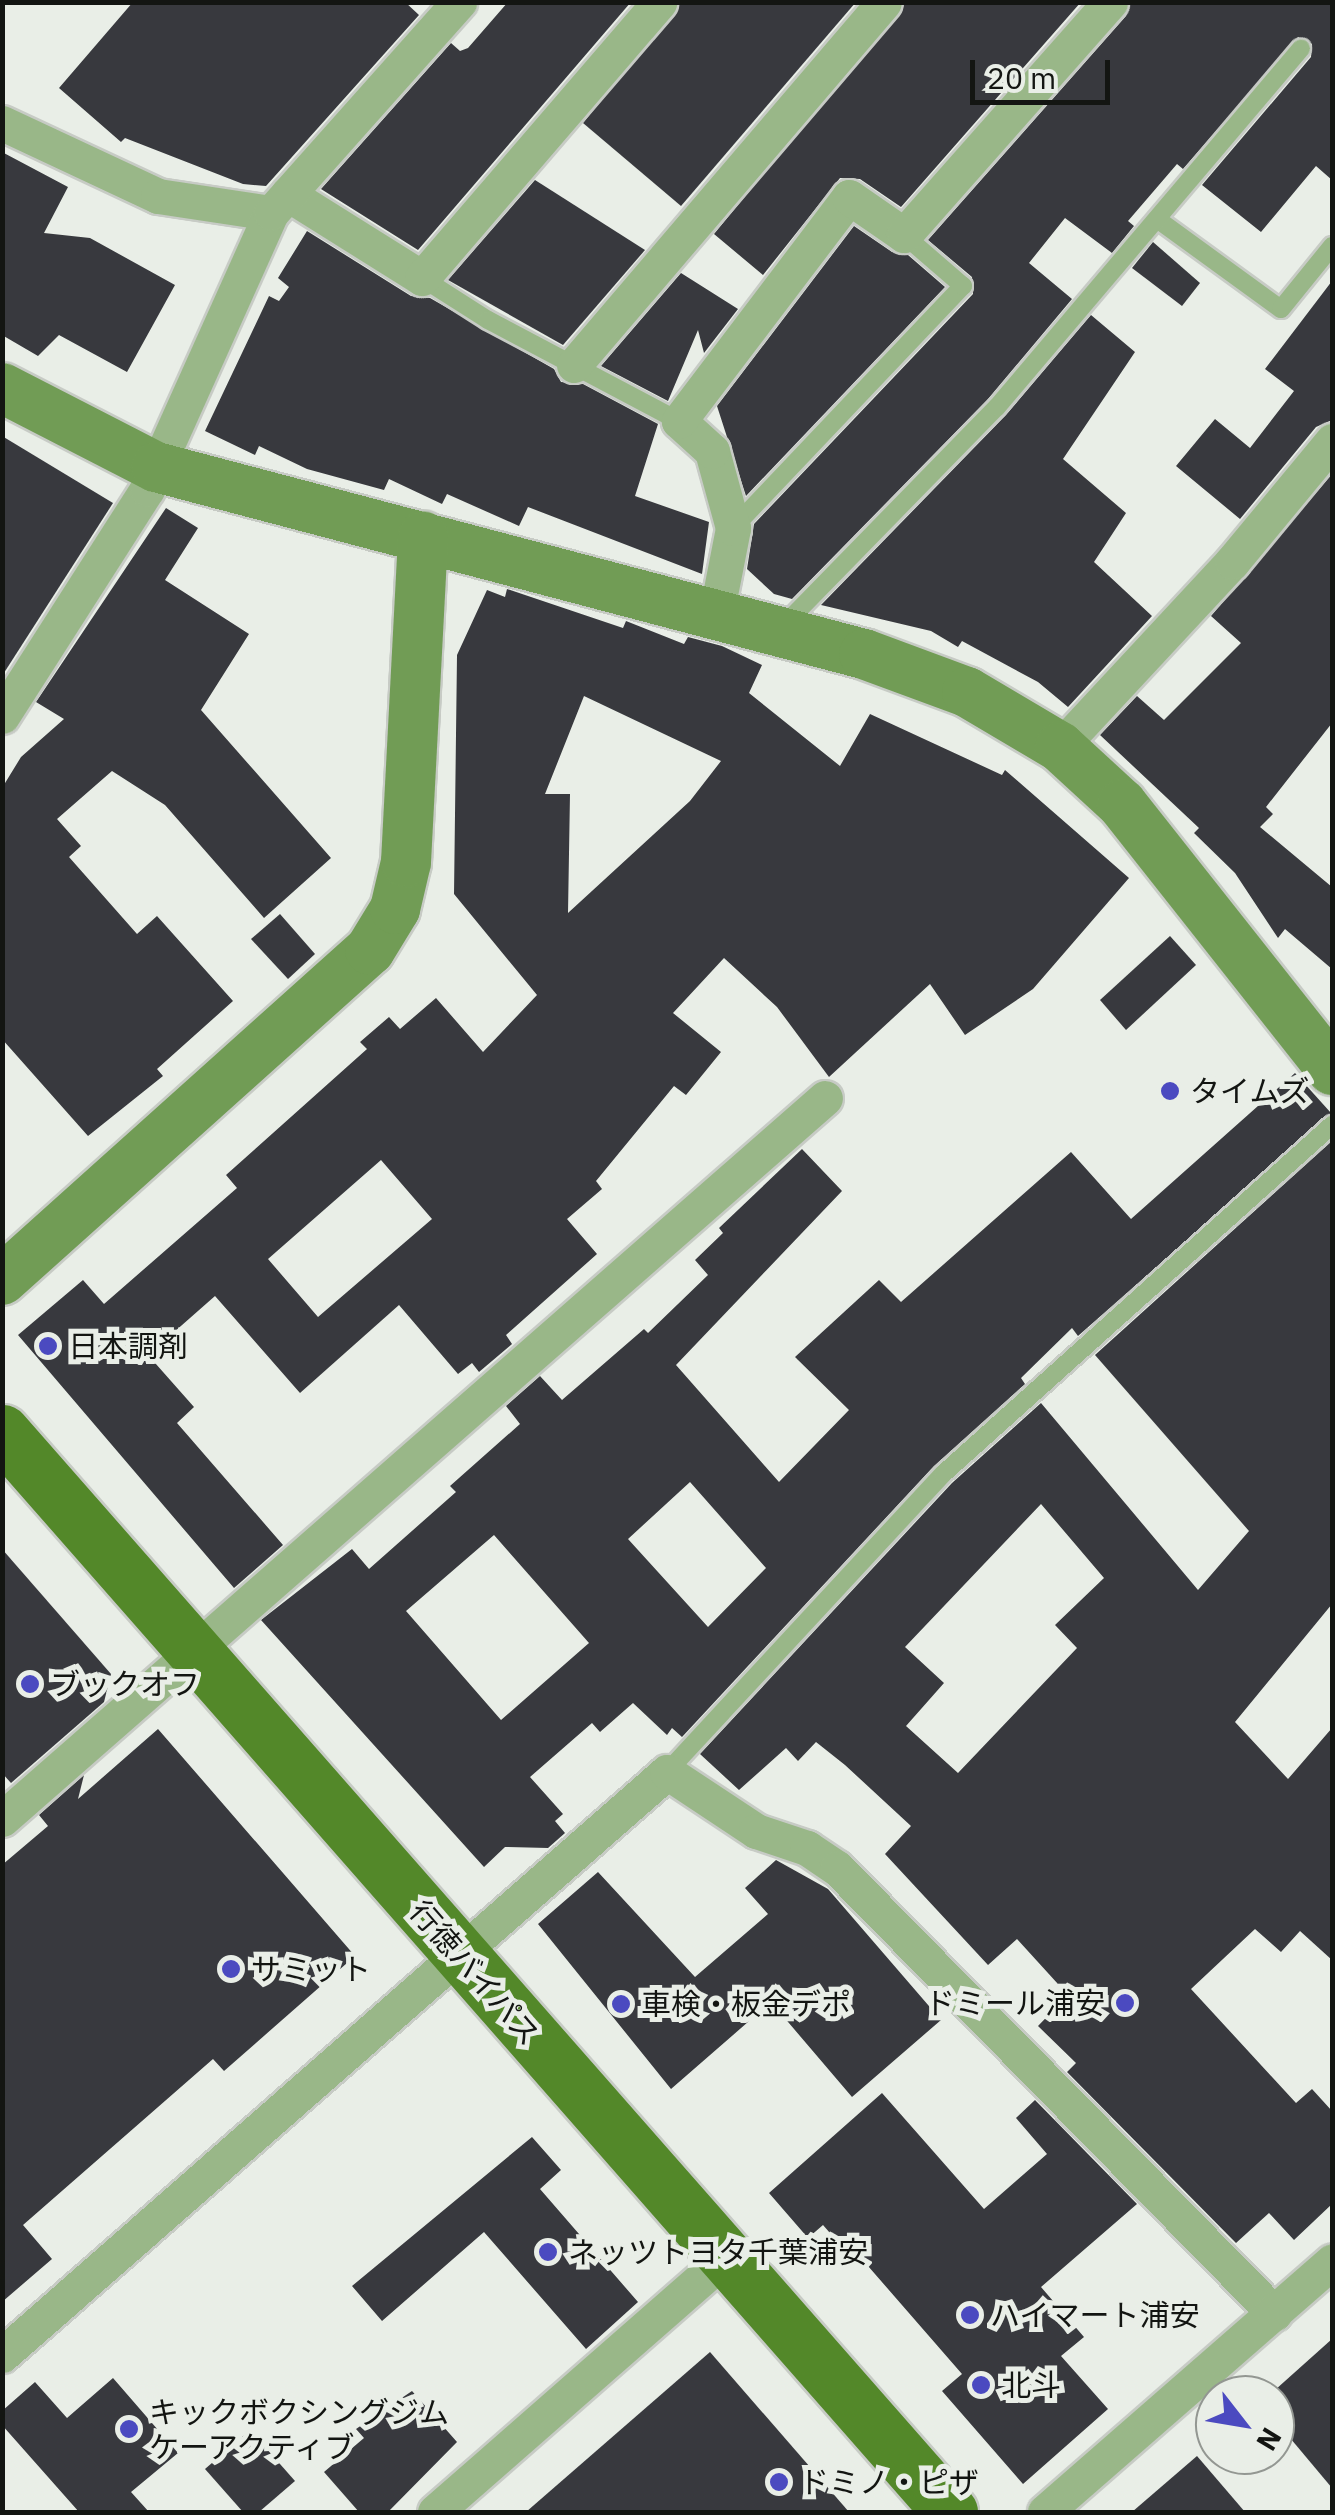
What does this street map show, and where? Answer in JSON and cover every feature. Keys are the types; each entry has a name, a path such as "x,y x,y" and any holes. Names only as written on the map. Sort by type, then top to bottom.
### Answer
{"main road":[{"name":"行徳バイパス","path":"2,1432 950,2512"}],"street":[{"path":"2,716 156,467 279,203 459,2"},
{"path":"2,123 158,196 279,203 422,278 659,2"},
{"path":"574,365 884,2"},
{"path":"716,615 734,528 712,451 679,421 849,197 904,235 1110,2"},
{"path":"2,388 156,467 778,632 967,692 1060,747 1122,804 1330,1061"},
{"path":"1060,747 1232,562 1332,441"},
{"path":"2,1280 370,950 395,909 406,862 424,536"},
{"path":"2,1820 825,1098"},
{"path":"2,2356 461,1957 667,1772 756,1831 807,1848 837,1868 1274,2313"},
{"path":"435,2512 725,2258"},
{"path":"1045,2512 1332,2262"}],"lane":[{"path":"778,632 997,407 1302,49"},
{"path":"1157,218 1281,308 1332,246"},
{"path":"734,528 963,286 904,235"},
{"path":"422,278 679,421"},
{"path":"667,1772 943,1474 1332,1126"}],"building":[{"path":"133,2 405,2 419,15 266,186 243,184 125,138 121,142 59,88"},
{"path":"508,2 631,2 418,250 321,189 451,43 460,51 468,48"},
{"path":"680,2 856,2 681,206 583,123"},
{"path":"905,2 1081,2 901,207 860,179 840,178 763,275 714,234"},
{"path":"1131,2 1332,2 1332,180 1316,166 1261,232 1202,185 1311,57 1312,44 1298,37 1183,169 1177,164 1128,221 1134,226 1112,253 1065,218 1029,263 1072,299 988,399 792,599 774,594 747,569 754,524 973,294 972,277 928,240 1126,16"},
{"path":"2,152 68,187 44,233 90,238 175,285 127,372 59,335 38,356 2,335"},
{"path":"535,180 645,250 563,345 448,280"},
{"path":"854,226 892,252 908,255 945,287 746,496 717,406"},
{"path":"307,231 411,296 430,298 554,369 561,382 583,384 658,424 635,496 709,522 702,574 528,507 519,526 447,494 442,504 389,479 384,490 307,469 259,446 255,455 205,431 269,296 279,301 289,287 278,278"},
{"path":"1153,242 1200,283 1182,306 1132,268"},
{"path":"681,273 738,309 704,353 698,330 668,401 601,366"},
{"path":"1332,281 1332,420 1316,427 1240,519 1176,466 1215,419 1250,448 1294,391 1265,369"},
{"path":"1091,315 1135,352 1063,459 1126,513 1094,562 1152,616 1068,707 1038,682 962,641 958,647 931,631 821,605 1006,415"},
{"path":"2,436 113,503 2,676"},
{"path":"1332,474 1332,723 1266,807 1273,814 1260,827 1332,887 1332,969 1285,929 1278,938 1235,873 1194,833 1199,828 1100,735 1137,696 1164,720 1241,643 1211,616"},
{"path":"166,508 198,528 165,580 249,634 201,710 331,858 264,918 165,805 112,771 57,819 81,846 69,857 137,934 157,916 233,1001 157,1069 163,1076 88,1136 2,1039 2,788 21,757 64,719 36,702"},
{"path":"507,589 623,628 626,621 684,644 688,637 722,646 762,665 749,693 840,766 870,714 1002,775 1005,770 1129,878 1033,989 965,1035 930,984 829,1077 777,1007 724,958 673,1013 721,1052 686,1095 674,1086 596,1181 602,1189 567,1219 597,1254 506,1335 512,1344 479,1372 472,1363 458,1374 399,1305 300,1393 215,1296 148,1355 194,1407 177,1423 283,1545 234,1588 18,1335 83,1280 104,1304 237,1188 226,1175 367,1049 360,1042 389,1017 400,1029 436,998 483,1052 537,995 454,894 457,655 487,590 505,597","holes":["584,696 721,761 690,801 568,913 570,794 545,794","381,1160 432,1219 318,1317 268,1259"]},
{"path":"280,914 315,954 288,979 251,939"},
{"path":"1170,936 1196,965 1126,1030 1100,1000"},
{"path":"1295,1073 1331,1113 1078,1336 1072,1328 1021,1378 1025,1384 934,1466 682,1737 672,1728 667,1735 633,1703 600,1732 592,1723 530,1777 563,1814 555,1821 565,1833 548,1848 505,1847 484,1867 261,1620 352,1549 369,1569 456,1492 450,1486 520,1424 506,1406 540,1376 562,1400 644,1329 648,1333 708,1275 695,1260 723,1233 719,1228 802,1149 842,1191 676,1365 779,1482 849,1410 795,1357 879,1280 901,1302 1071,1152 1131,1219","holes":["690,1482 766,1568 708,1627 628,1539","494,1535 589,1643 501,1720 406,1611"]},
{"path":"1332,1141 1332,1604 1235,1722 1288,1779 1332,1728 1332,1960 1300,1931 1281,1952 1255,1929 1191,1989 1296,2103 1312,2089 1332,2111 1332,2204 1294,2240 1269,2213 1236,2243 1067,2072 1076,2063 1038,2026 1068,1995 1017,1939 988,1965 885,1854 911,1826 845,1765 816,1742 798,1761 786,1748 739,1790 700,1754 952,1483 1041,1403 1198,1590 1249,1531 1095,1355","holes":["1041,1504 1104,1578 1055,1625 1077,1648 958,1773 906,1726 944,1683 905,1647"]},
{"path":"2,1549 111,1674 104,1702 11,1783 2,1773"},
{"path":"158,1729 355,1956 224,2071 213,2059 23,2225 52,2259 2,2302 2,1865 48,1826 39,1815 84,1775 78,1799"},
{"path":"776,1860 828,1889 941,2020 852,2097 771,2002 671,2089 538,1924 598,1872 695,1977 768,1914 745,1888"},
{"name":"ハイマート浦安","path":"882,2093 984,2209 1047,2154 1016,2118 1035,2100 1137,2204 1041,2287 1084,2337 1061,2356 1108,2409 1023,2484 942,2391 962,2374 848,2243 843,2248 823,2225 808,2238 769,2193"},
{"name":"ネッツトヨタ千葉浦安","path":"532,2137 561,2170 540,2189 638,2302 586,2349 484,2232 382,2321 352,2286"},
{"path":"1332,2339 1332,2488 1295,2444 1295,2375 1292,2375"},
{"path":"710,2352 849,2512 526,2512"},
{"path":"113,2378 178,2453 131,2492 149,2512 79,2512 2,2425 2,2411 35,2382 67,2418"},
{"path":"412,2391 457,2442 388,2512 359,2512 324,2472 364,2438 356,2429"},
{"path":"250,2430 295,2481 259,2512 243,2512 205,2469"},
{"path":"1195,2458 1195,2475 1213,2475 1245,2512 1132,2512"}],"place":[{"name":"タイムズ","path":"1170,1091"},
{"name":"日本調剤","path":"48,1346"},
{"name":"ブックオフ","path":"30,1684"},
{"name":"サミット","path":"231,1969"},
{"name":"ドミール浦安","path":"1125,2003"},
{"name":"車検・板金デポ","path":"621,2004"},
{"name":"ネッツトヨタ千葉浦安","path":"548,2252"},
{"name":"ハイマート浦安","path":"970,2315"},
{"name":"北斗","path":"981,2385"},
{"name":"キックボクシングジム ケーアクティブ","path":"129,2429"},
{"name":"ドミノ・ピザ","path":"779,2482"}]}
